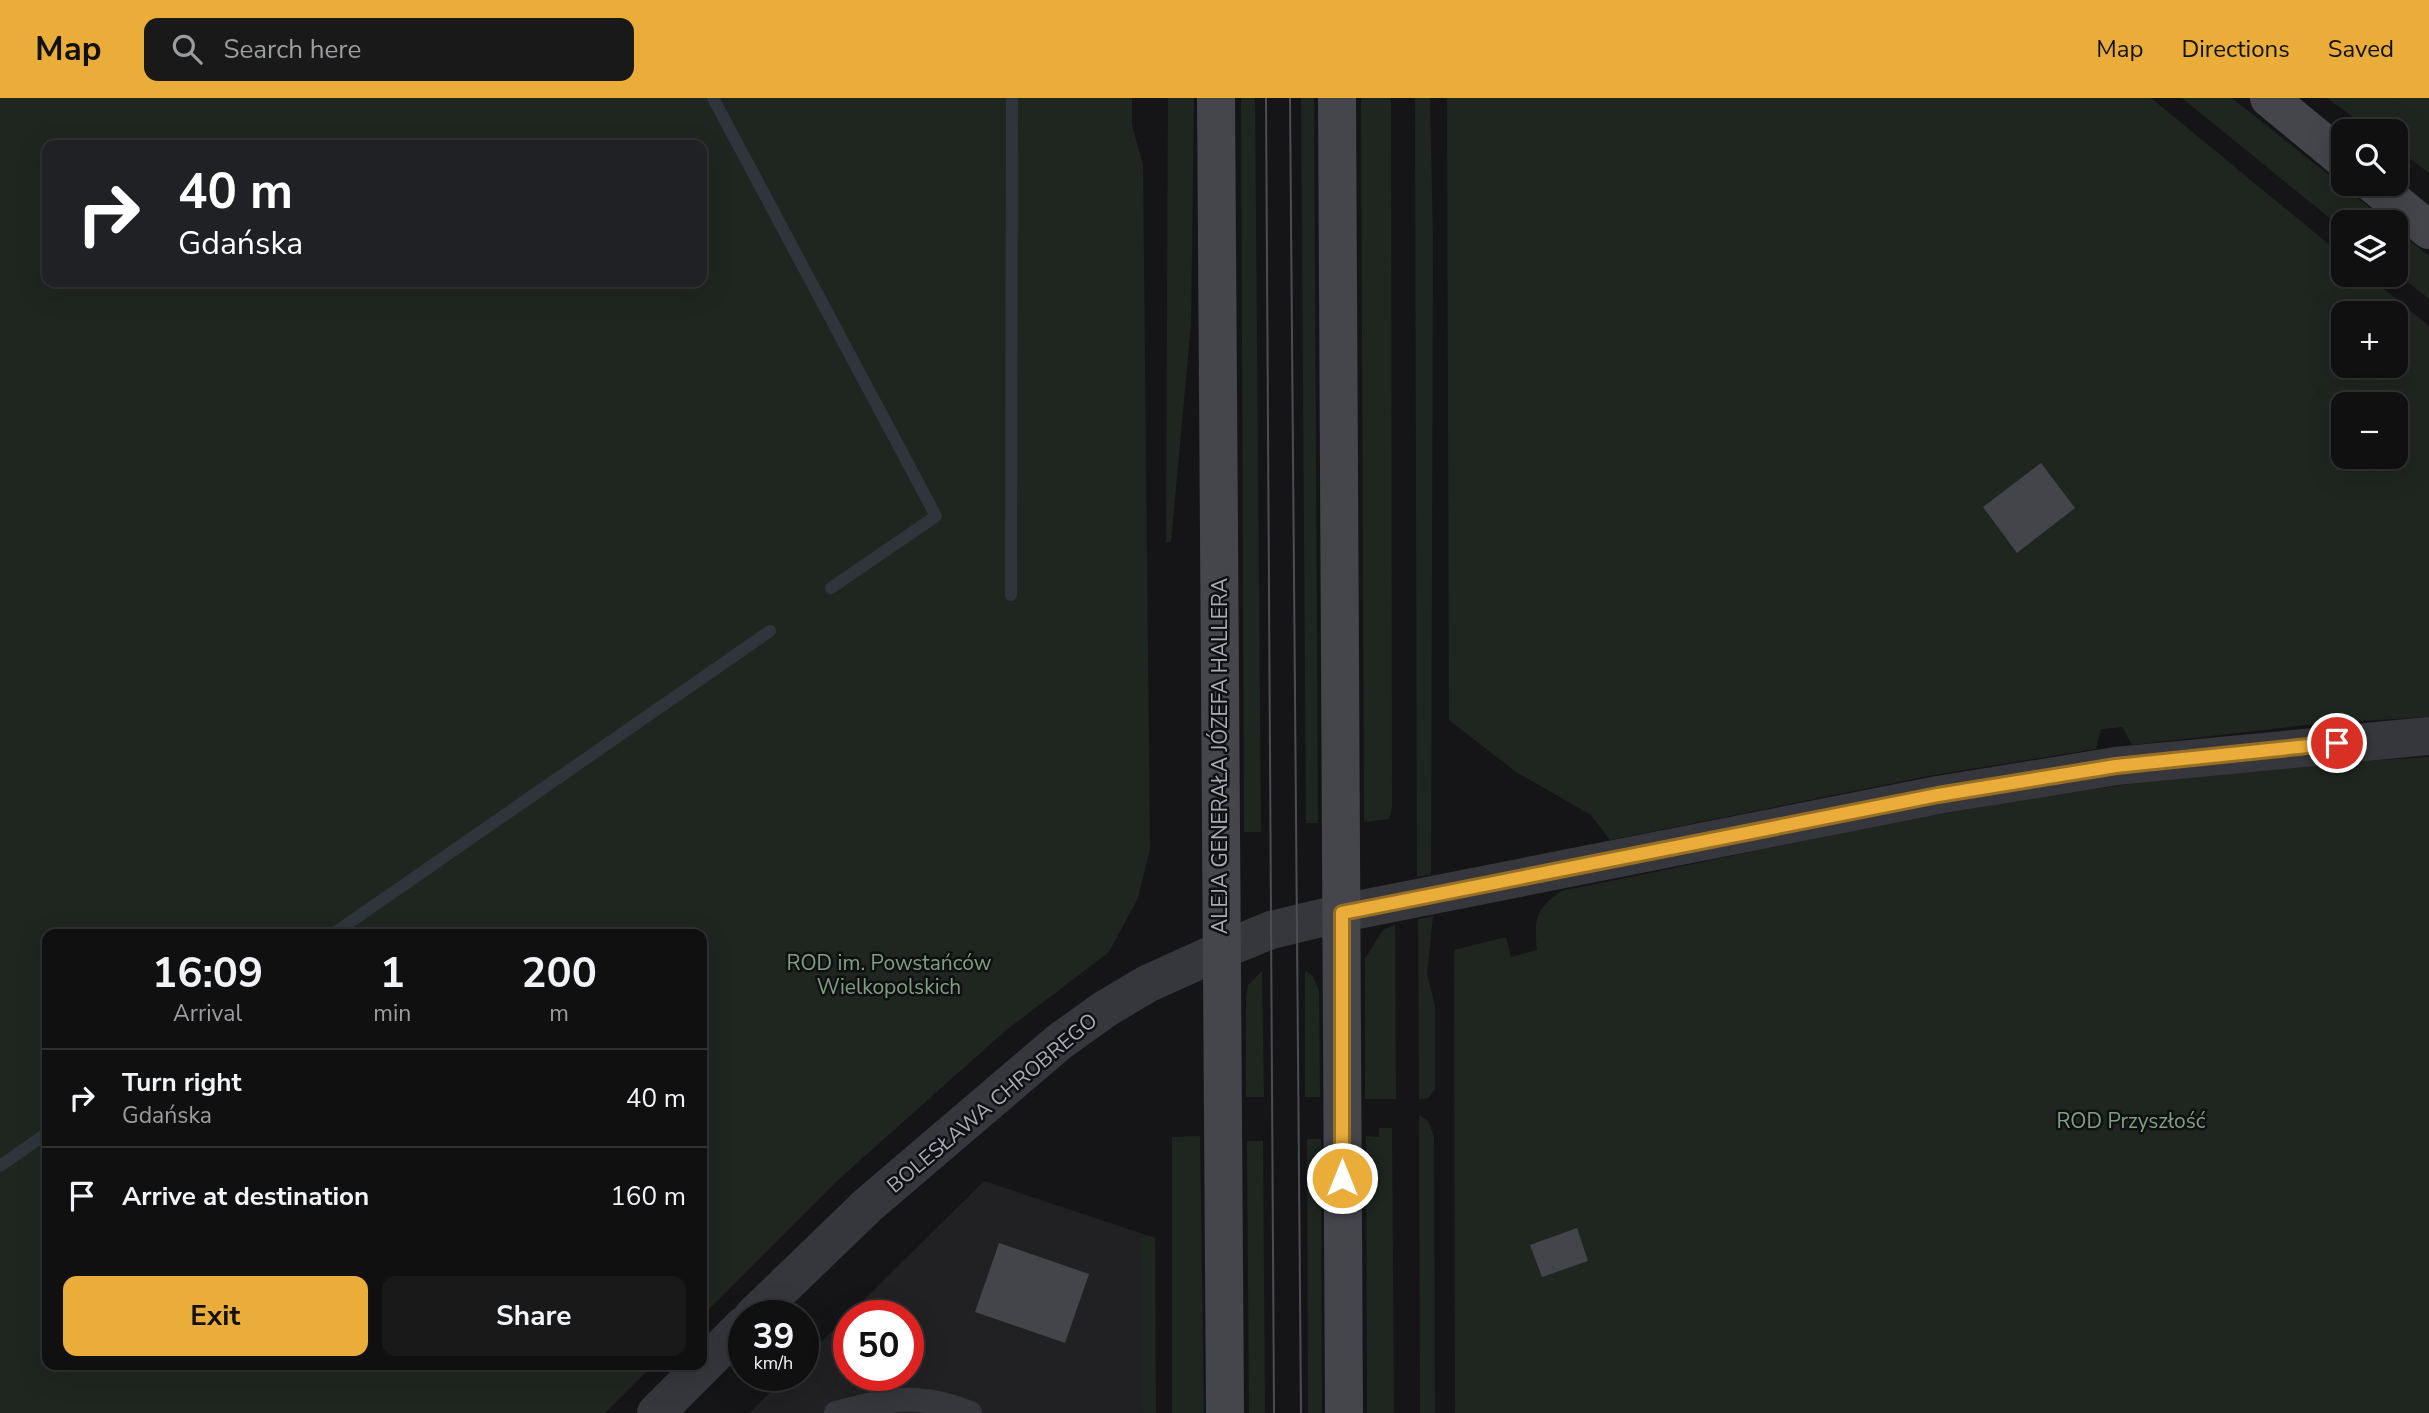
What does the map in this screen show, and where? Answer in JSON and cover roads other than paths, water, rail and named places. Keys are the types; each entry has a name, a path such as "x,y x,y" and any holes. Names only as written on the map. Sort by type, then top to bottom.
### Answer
{"main road":[{"name":"ALEJA GENERAŁA JÓZEFA HALLERA","path":"1216,98 1226,1413"},
{"path":"1337,98 1344,1413"},
{"path":"2269,98 2331,149"},
{"path":"2388,196 2429,230"}],"street":[{"name":"BOLESŁAWA CHROBREGO","path":"770,1300 868,1205 1059,1042 1105,1009 1147,984 1271,930 1342,913 1965,790 2116,766 2429,736"},
{"path":"707,1362 728,1341"},
{"path":"656,1413 699,1370"}],"lane":[{"path":"836,1413 890,1399 945,1403 970,1413"}],"waterway":[{"path":"713,98 936,516 831,588"},
{"path":"1011,595 1012,98"},
{"path":"340,929 770,631"},
{"path":"0,1166 42,1137"}],"tram line":[{"path":"1266,98 1274,1413"},
{"path":"1290,98 1301,1413"}],"park label":[{"name":"ROD im. Powstańców Wielkopolskich","path":"889,975"},
{"name":"ROD Przyszłość","path":"2131,1121"}]}
